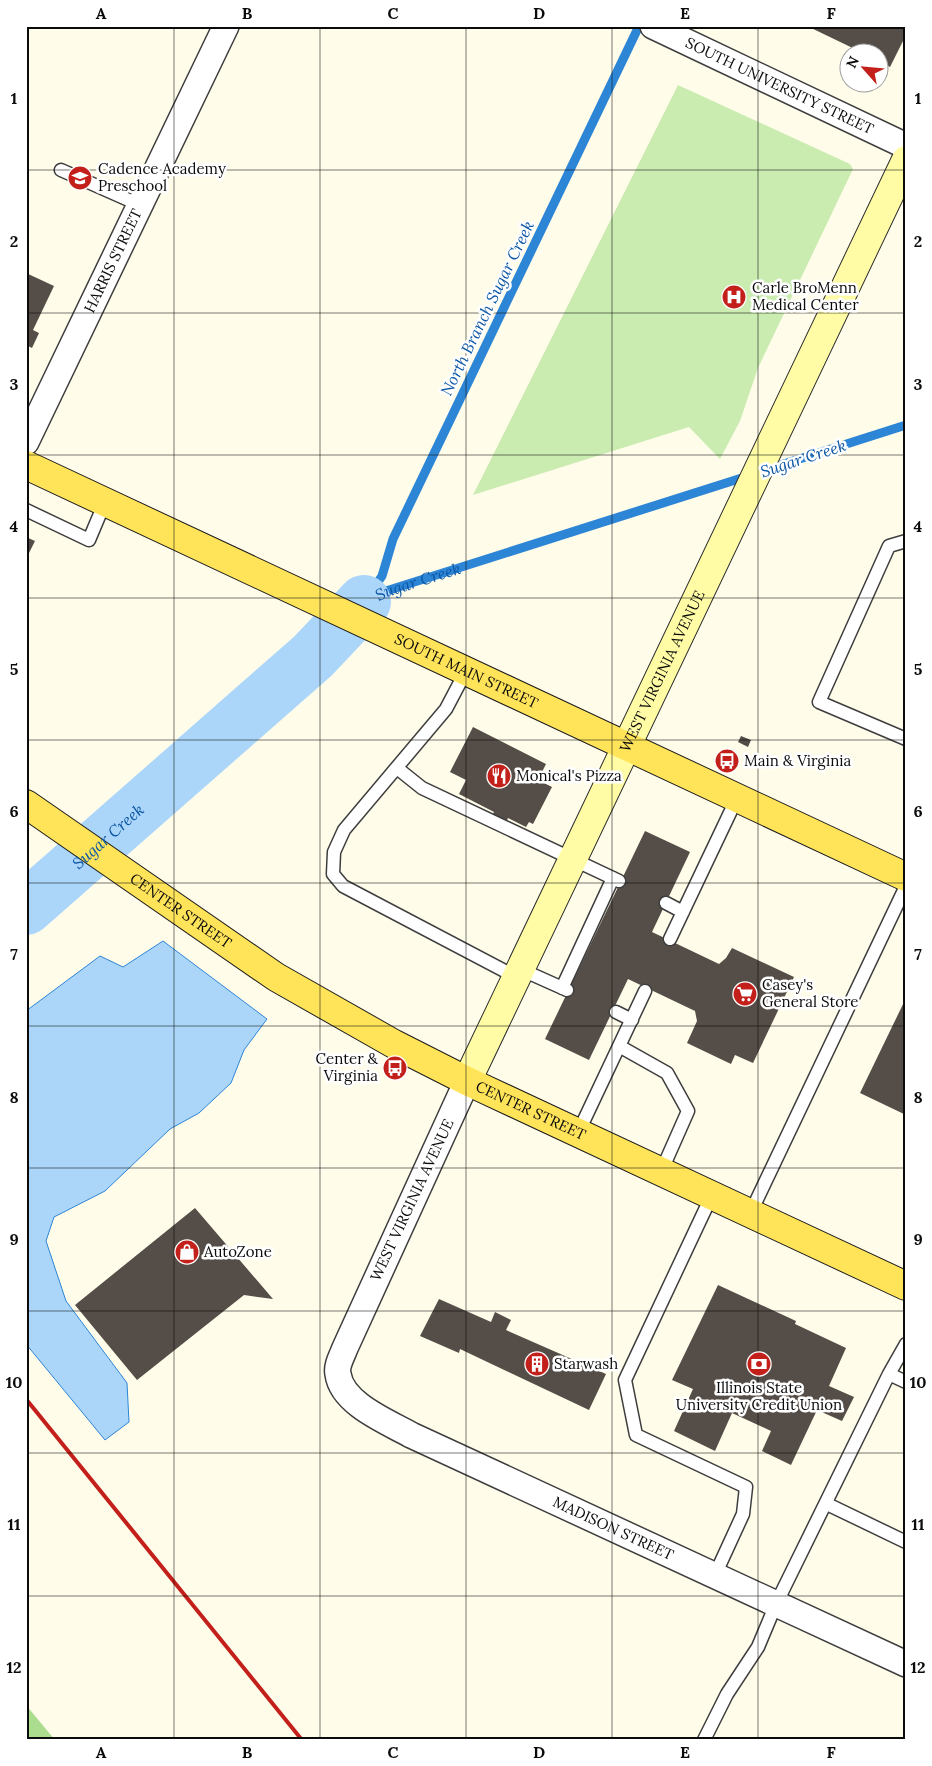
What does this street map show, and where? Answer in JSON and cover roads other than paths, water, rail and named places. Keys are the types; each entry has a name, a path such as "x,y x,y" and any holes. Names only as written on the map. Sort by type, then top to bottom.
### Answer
{"main road":[{"name":"SOUTH MAIN STREET","path":"26,465 906,877"},
{"name":"CENTER STREET","path":"37,811 276,977 394,1044 467,1081 906,1286"}],"street":[{"name":"HARRIS STREET","path":"26,442 226,26"},
{"name":"SOUTH UNIVERSITY STREET","path":"653,26 906,146"},
{"name":"WEST VIRGINIA AVENUE","path":"338,1374 344,1348 467,1081 906,160"},
{"name":"MADISON STREET","path":"338,1374 346,1393 366,1411 389,1423 906,1664"}],"lane":[{"path":"61,170 140,205"},
{"path":"26,510 89,540 105,502"},
{"path":"906,541 889,546 819,702 906,740"},
{"path":"397,768 422,788 616,880 564,989 518,973 343,886 333,874 334,852 344,830 446,709 458,668"},
{"path":"670,939 737,798"},
{"path":"750,1214 906,886"},
{"path":"666,903 683,912"},
{"path":"578,1133 645,992"},
{"path":"616,1012 632,1020"},
{"path":"619,1046 667,1073 688,1111 661,1172"},
{"path":"712,1195 625,1380 636,1435 746,1487 743,1514 715,1575"},
{"path":"704,1740 727,1694 758,1647 776,1604 827,1504 889,1374 906,1344"},
{"path":"889,1374 906,1382"},
{"path":"827,1504 906,1542"}],"water":[{"path":"163,941 267,1019 244,1050 231,1083 199,1113 170,1129 105,1191 54,1217 46,1241 66,1301 127,1383 129,1422 105,1440 26,1344 26,1011 100,956 123,967"}],"waterway":[{"name":"North Branch Sugar Creek","path":"364,602 382,576 393,539 639,26"},
{"name":"Sugar Creek","path":"765,470 906,425"},
{"name":"Sugar Creek","path":"364,602 386,591 748,476"},
{"name":"Sugar Creek","path":"26,908 313,656 364,602"}],"railway":[{"path":"26,1399 302,1740"}],"place":[{"name":"Cadence Academy Preschool","path":"80,178"},
{"name":"Carle BroMenn Medical Center","path":"734,297"},
{"name":"Main & Virginia","path":"727,761"},
{"name":"Monical's Pizza","path":"499,776"},
{"name":"Casey's General Store","path":"745,994"},
{"name":"Center & Virginia","path":"395,1068"},
{"name":"AutoZone","path":"187,1252"},
{"name":"Starwash","path":"537,1364"},
{"name":"Illinois State University Credit Union","path":"759,1364"}]}
